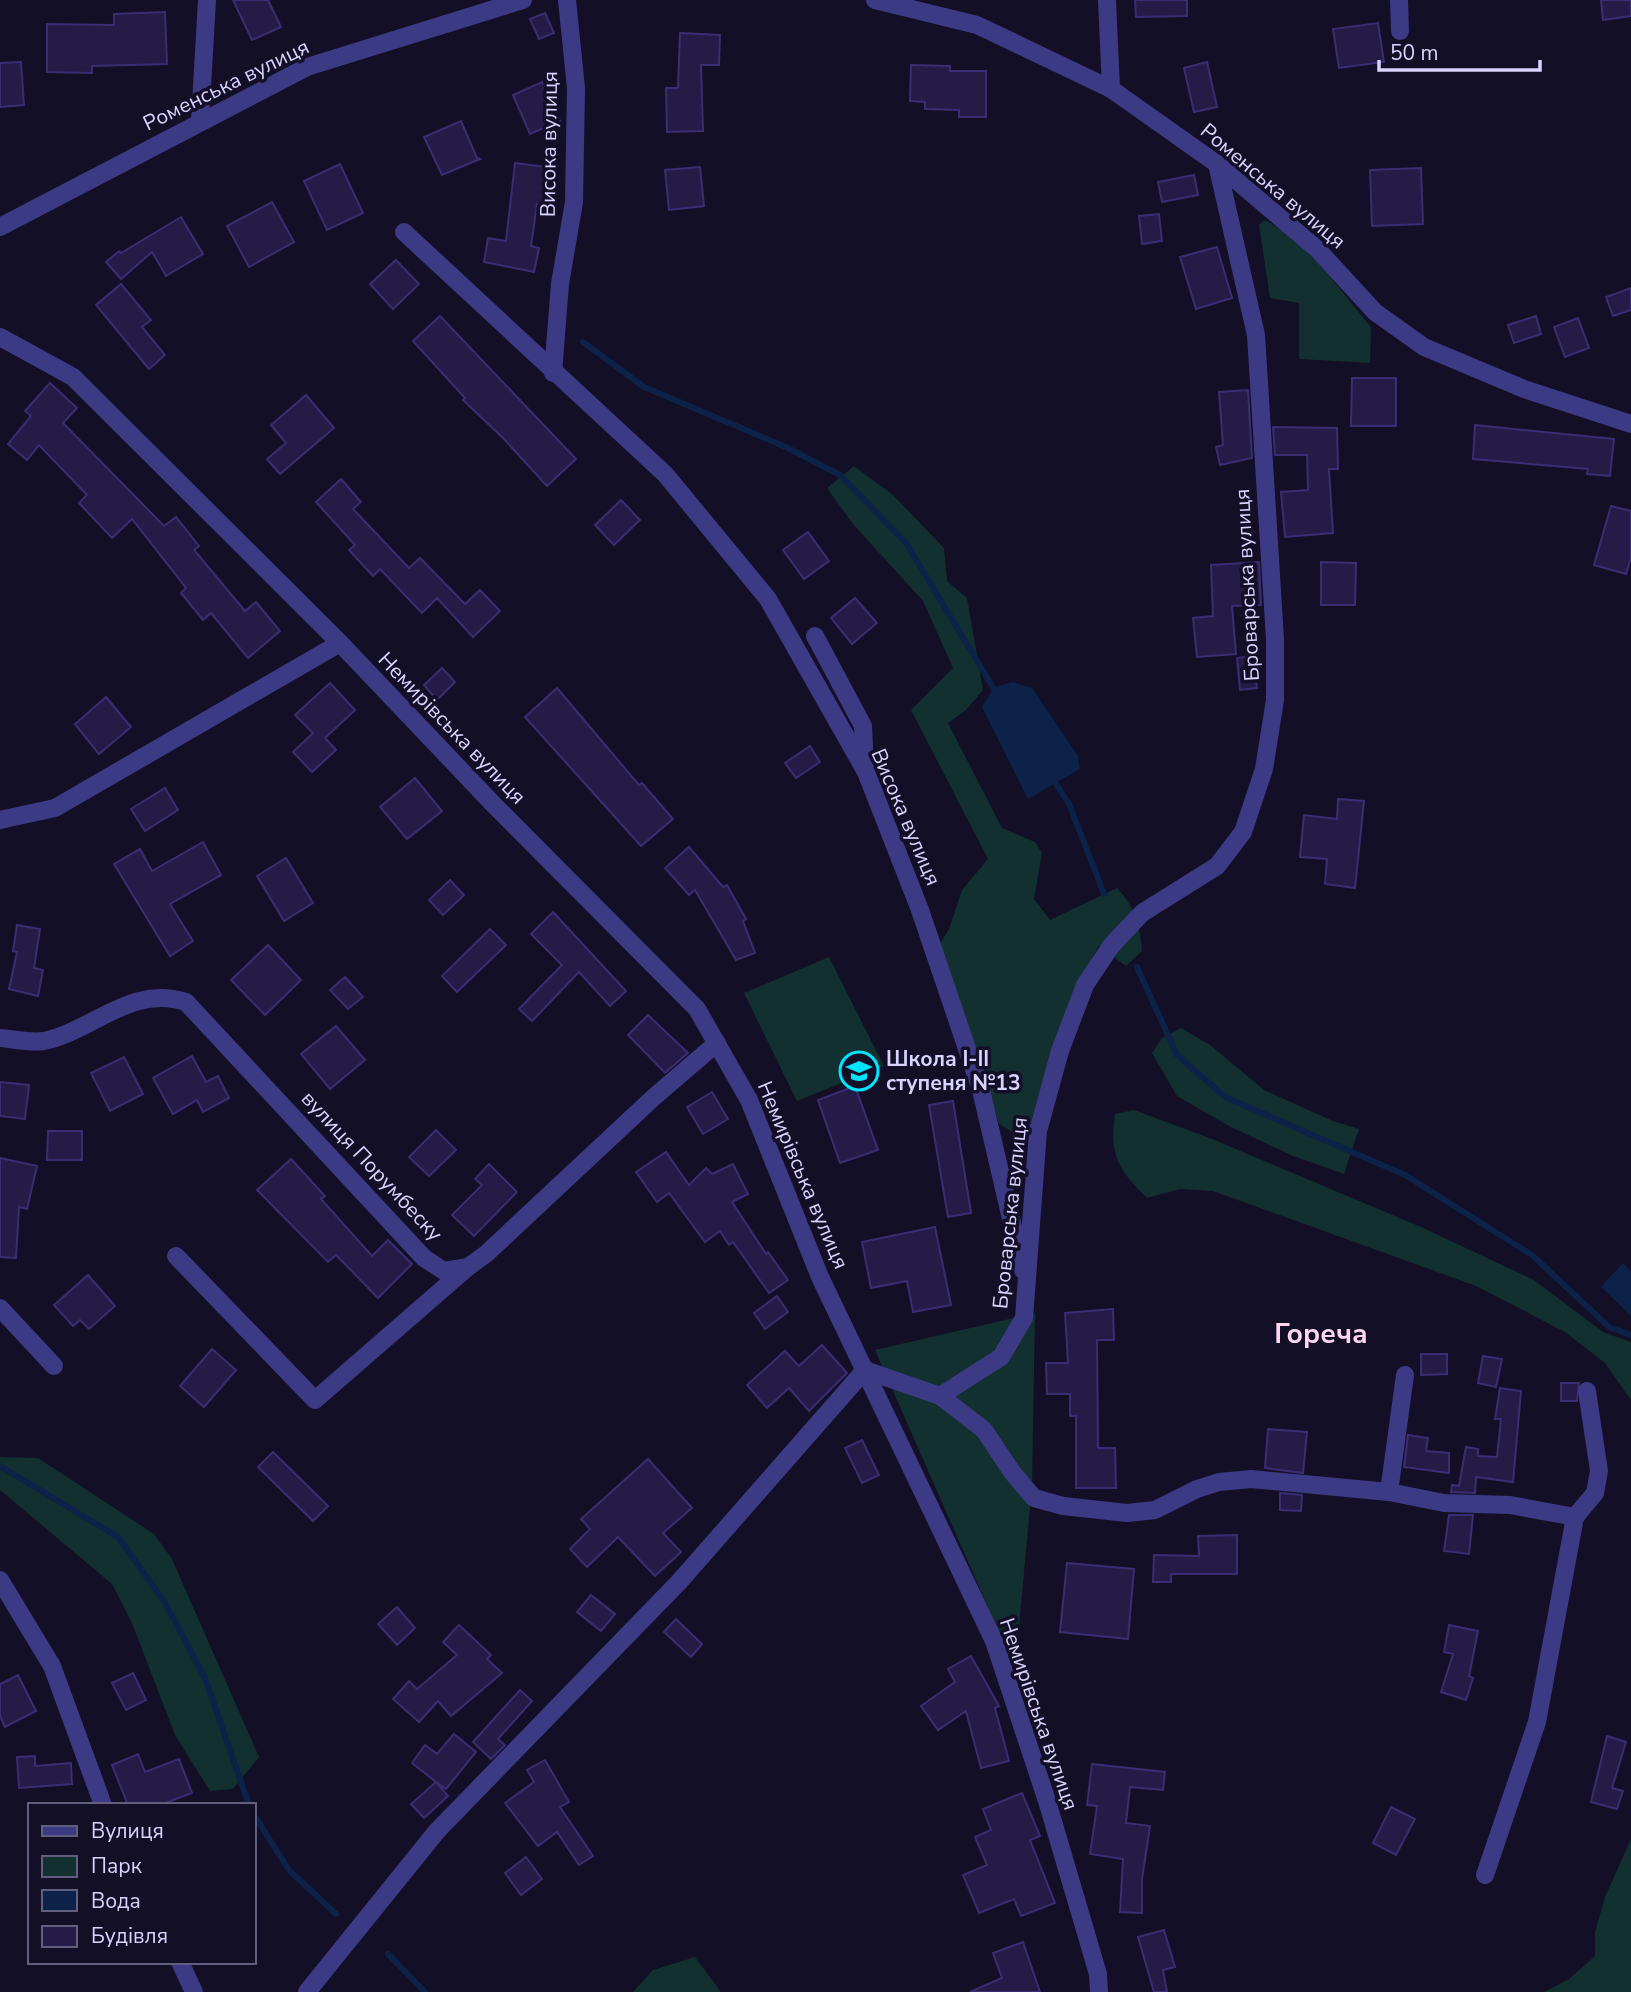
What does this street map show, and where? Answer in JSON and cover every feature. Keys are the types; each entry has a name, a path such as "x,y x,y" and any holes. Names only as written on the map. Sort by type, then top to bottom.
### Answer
{"street":[{"path":"200,121 206,0"},
{"name":"Роменська вулиця","path":"0,227 307,67 523,0"},
{"name":"Висока вулиця","path":"553,373 560,284 574,202 576,88 567,0"},
{"name":"Роменська вулиця","path":"874,0 978,25 1111,89 1217,163 1317,249 1376,312 1424,347 1524,389 1631,424"},
{"path":"1107,0 1111,89"},
{"path":"1399,0 1400,31"},
{"name":"Броварська вулиця","path":"940,1396 1001,1357 1024,1318 1038,1131 1060,1051 1085,985 1111,946 1142,913 1217,866 1243,832 1264,769 1275,700 1275,639 1256,335 1217,163"},
{"name":"Висока вулиця","path":"404,232 665,474 768,599 866,772 920,911 981,1090 1027,1287"},
{"name":"Немирівська вулиця","path":"0,337 73,377 340,643 495,806 697,1009 750,1100 820,1277 994,1641 1051,1814 1098,1974 1099,1992"},
{"path":"815,636 863,726 866,772"},
{"path":"0,820 54,808 340,643"},
{"name":"вулиця Порумбеску","path":"0,1038 42,1041 82,1027 130,1002 149,998 169,996 187,1002 424,1258 444,1271 468,1267"},
{"path":"176,1256 315,1400 486,1254 654,1097 717,1043"},
{"path":"0,1308 54,1366"},
{"path":"307,1992 437,1831 679,1582 865,1370 940,1396 984,1430 1012,1472 1034,1498 1063,1506 1127,1513 1155,1510 1197,1489 1219,1482 1251,1479 1390,1492 1444,1503 1510,1505 1575,1517"},
{"path":"1390,1492 1405,1375"},
{"path":"1485,1875 1537,1722 1575,1517 1595,1493 1599,1471 1587,1391"},
{"path":"0,1580 52,1666 102,1803"},
{"path":"181,1964 194,1992"}],"green space":[{"path":"1264,220 1279,228 1308,253 1371,327 1370,363 1299,359 1299,303 1270,298 1259,225"},
{"path":"854,466 893,495 944,548 947,581 967,598 983,690 966,710 948,723 1002,828 1035,842 1042,853 1034,899 1050,920 1117,888 1132,909 1140,933 1142,951 1126,966 1099,946 1066,1013 1028,1132 1017,1135 999,1124 972,1037 938,947 949,929 962,890 988,859 911,710 953,668 923,601 853,524 827,488"},
{"path":"829,957 884,1066 797,1101 744,993"},
{"path":"1181,1028 1210,1045 1264,1090 1333,1121 1359,1129 1344,1174 1293,1156 1229,1126 1177,1096 1152,1053 1162,1038"},
{"path":"1134,1110 1212,1139 1421,1227 1534,1280 1603,1332 1631,1342 1631,1400 1605,1363 1565,1332 1476,1286 1213,1191 1180,1189 1147,1198 1123,1170 1113,1140 1115,1114"},
{"path":"1035,1313 1032,1486 1016,1659 995,1623 875,1350"},
{"path":"0,1457 38,1458 154,1534 172,1559 259,1757 233,1789 210,1791 175,1735 132,1623 112,1584 0,1490"},
{"path":"1631,1839 1631,1992 1544,1992 1569,1979 1595,1956 1595,1932 1605,1897"},
{"path":"695,1957 721,1992 633,1992 653,1970"}],"water":[{"path":"1013,682 1032,688 1078,756 1080,769 1028,799 982,707 994,687"},
{"path":"1623,1263 1631,1272 1631,1316 1601,1287"}],"building":[{"path":"233,0 268,0 281,27 252,40"},
{"path":"1135,0 1187,0 1187,16 1136,17"},
{"path":"1601,0 1631,0 1631,16 1603,20"},
{"path":"165,12 167,64 92,66 92,73 47,72 47,24 114,25 114,14"},
{"path":"545,13 554,33 539,39 530,19"},
{"path":"1378,23 1384,62 1339,68 1333,29"},
{"path":"680,33 720,35 719,65 701,65 703,131 667,132 666,88 678,88"},
{"path":"21,62 24,105 0,107 0,63"},
{"path":"1207,62 1217,107 1194,112 1184,68"},
{"path":"911,65 950,66 950,71 986,71 986,117 959,117 959,110 925,109 925,102 910,101"},
{"path":"542,82 560,121 530,134 513,95"},
{"path":"461,121 477,158 480,159 442,175 424,137"},
{"path":"515,163 556,168 551,205 537,204 531,246 539,248 534,272 484,262 488,238 506,241"},
{"path":"340,164 363,213 327,230 304,181"},
{"path":"700,167 704,206 669,210 665,170"},
{"path":"1421,168 1423,224 1372,226 1370,170"},
{"path":"1194,175 1198,195 1162,202 1158,182"},
{"path":"272,202 294,242 249,267 227,226"},
{"path":"1159,214 1162,241 1142,244 1139,216"},
{"path":"181,217 203,254 166,276 152,252 121,279 106,262 119,251 121,253"},
{"path":"1217,247 1232,298 1196,309 1180,257"},
{"path":"396,260 419,284 393,309 370,284"},
{"path":"121,284 151,320 142,327 165,355 149,369 96,305"},
{"path":"1631,288 1631,310 1613,316 1606,297"},
{"path":"440,316 576,459 547,486 463,400 465,398 413,341"},
{"path":"1536,316 1541,334 1514,343 1508,325"},
{"path":"1578,318 1589,348 1565,357 1554,327"},
{"path":"1352,378 1396,378 1396,426 1351,426"},
{"path":"50,383 77,408 63,423 164,526 176,517 199,546 194,550 245,611 256,602 280,631 248,658 211,613 203,620 181,593 186,588 132,519 112,538 79,503 87,495 39,445 27,460 8,444 31,416 25,411"},
{"path":"1248,390 1252,458 1220,465 1216,447 1223,445 1219,392"},
{"path":"306,395 334,428 280,474 267,459 286,443 271,425"},
{"path":"1475,425 1614,439 1610,476 1587,474 1588,469 1473,459"},
{"path":"1273,427 1337,428 1338,469 1329,469 1333,533 1285,537 1281,492 1308,490 1307,455 1275,455"},
{"path":"341,479 361,502 353,509 409,568 420,558 465,604 480,590 500,611 473,637 437,598 422,613 380,569 373,576 349,550 355,545 316,502"},
{"path":"621,500 640,520 614,545 595,525"},
{"path":"1611,506 1631,511 1631,558 1626,574 1594,565"},
{"path":"808,532 829,561 804,579 783,550"},
{"path":"1259,562 1261,605 1232,606 1236,654 1197,657 1193,618 1213,616 1211,565"},
{"path":"1321,562 1356,563 1355,605 1321,605"},
{"path":"855,598 877,623 852,644 831,618"},
{"path":"1253,656 1257,688 1240,690 1237,658"},
{"path":"442,668 455,682 437,700 424,685"},
{"path":"330,683 355,710 325,738 336,750 312,772 293,752 313,733 295,715"},
{"path":"557,688 639,785 642,783 673,819 641,846 525,717"},
{"path":"106,697 131,727 99,754 75,724"},
{"path":"810,746 820,762 796,778 785,763"},
{"path":"415,778 442,811 407,839 380,807"},
{"path":"165,788 178,810 145,831 131,809"},
{"path":"1338,799 1364,801 1355,888 1325,884 1327,859 1300,857 1304,815 1337,819"},
{"path":"203,842 221,875 170,904 193,941 170,956 114,864 140,849 152,871"},
{"path":"689,847 723,887 727,885 746,919 743,921 755,953 736,960 695,890 689,895 665,868"},
{"path":"286,858 313,903 284,921 257,876"},
{"path":"450,880 464,895 443,915 429,900"},
{"path":"553,912 626,991 610,1006 579,972 532,1021 519,1009 562,965 531,934"},
{"path":"17,925 40,929 34,968 43,970 38,996 9,989 17,952 13,951"},
{"path":"490,929 506,945 457,992 442,976"},
{"path":"268,945 301,980 265,1015 231,980"},
{"path":"345,977 363,997 348,1009 330,990"},
{"path":"648,1015 688,1053 665,1073 628,1035"},
{"path":"336,1026 365,1060 330,1089 301,1054"},
{"path":"192,1056 206,1082 218,1076 229,1098 203,1112 197,1100 173,1114 153,1078"},
{"path":"124,1057 143,1094 110,1111 91,1073"},
{"path":"0,1082 29,1085 25,1119 0,1116"},
{"path":"855,1086 878,1150 840,1163 818,1100"},
{"path":"712,1092 728,1119 703,1134 687,1107"},
{"path":"953,1101 971,1213 948,1217 929,1105"},
{"path":"436,1130 456,1150 429,1176 409,1157"},
{"path":"48,1131 82,1131 82,1160 47,1160"},
{"path":"666,1152 689,1185 706,1168 712,1174 733,1164 748,1194 732,1202 766,1254 768,1252 788,1280 769,1293 733,1242 729,1245 720,1231 705,1242 669,1193 657,1202 636,1172"},
{"path":"0,1158 37,1166 27,1209 19,1207 16,1258 0,1257"},
{"path":"291,1159 325,1196 321,1199 372,1256 388,1240 412,1264 378,1298 336,1255 328,1262 257,1190"},
{"path":"489,1164 517,1192 474,1236 452,1215 482,1185 475,1179"},
{"path":"935,1227 951,1305 913,1312 907,1281 871,1288 862,1242"},
{"path":"88,1275 115,1306 89,1329 80,1320 73,1326 54,1305"},
{"path":"777,1296 788,1312 765,1329 754,1313"},
{"path":"1113,1309 1114,1340 1097,1340 1098,1448 1115,1448 1116,1488 1076,1488 1076,1416 1070,1416 1070,1394 1047,1394 1046,1363 1068,1363 1065,1313"},
{"path":"822,1345 847,1373 809,1411 789,1388 767,1408 747,1385 785,1351 799,1366"},
{"path":"212,1349 236,1370 204,1407 180,1386"},
{"path":"1421,1354 1447,1354 1447,1374 1421,1375"},
{"path":"1483,1356 1502,1359 1496,1387 1478,1383"},
{"path":"1561,1383 1579,1383 1577,1401 1561,1401"},
{"path":"1500,1388 1521,1391 1513,1482 1476,1477 1475,1493 1451,1492 1452,1485 1459,1486 1466,1447 1478,1449 1478,1456 1497,1457 1501,1419 1495,1419"},
{"path":"1268,1429 1307,1432 1303,1473 1265,1468"},
{"path":"1408,1435 1428,1438 1426,1451 1449,1453 1449,1473 1404,1467"},
{"path":"862,1440 879,1475 862,1483 845,1448"},
{"path":"273,1452 328,1506 313,1521 258,1467"},
{"path":"648,1459 692,1508 663,1533 681,1552 655,1576 618,1537 587,1567 570,1549 590,1529 581,1519"},
{"path":"1280,1493 1302,1495 1301,1511 1280,1510"},
{"path":"1449,1515 1473,1515 1469,1554 1444,1551"},
{"path":"1237,1535 1237,1574 1171,1574 1171,1582 1153,1582 1154,1555 1199,1556 1198,1536"},
{"path":"1067,1563 1134,1569 1128,1639 1060,1632"},
{"path":"591,1595 615,1614 601,1631 577,1612"},
{"path":"397,1607 415,1628 397,1645 378,1624"},
{"path":"676,1619 702,1644 691,1657 664,1632"},
{"path":"459,1625 491,1655 487,1659 502,1673 451,1716 438,1701 419,1722 393,1699 409,1681 417,1689 457,1655 443,1642"},
{"path":"1449,1625 1478,1631 1469,1676 1473,1678 1466,1700 1441,1692 1453,1654 1444,1652"},
{"path":"971,1656 999,1706 995,1708 1009,1761 981,1768 966,1711 938,1730 921,1706 955,1682 948,1669"},
{"path":"133,1673 146,1700 126,1710 112,1683"},
{"path":"18,1675 36,1711 5,1727 0,1716 0,1684"},
{"path":"520,1690 532,1701 498,1739 505,1745 491,1759 473,1742"},
{"path":"454,1734 476,1752 446,1789 412,1763 425,1745 437,1754"},
{"path":"1607,1736 1626,1742 1612,1788 1623,1791 1617,1809 1591,1802"},
{"path":"138,1754 145,1772 179,1759 192,1793 165,1803 127,1803 112,1765"},
{"path":"35,1756 35,1766 71,1763 72,1784 19,1788 17,1757"},
{"path":"545,1760 569,1802 560,1807 593,1856 579,1865 557,1832 538,1846 505,1803 534,1782 527,1770"},
{"path":"1092,1764 1165,1772 1163,1790 1130,1787 1126,1823 1150,1826 1142,1879 1142,1913 1120,1912 1123,1859 1090,1854 1097,1806 1087,1805"},
{"path":"436,1782 448,1796 424,1818 411,1804"},
{"path":"1022,1793 1040,1836 1030,1840 1055,1903 1021,1916 1014,1899 979,1913 963,1875 987,1865 975,1837 991,1830 983,1809"},
{"path":"1391,1807 1415,1819 1396,1855 1373,1843"},
{"path":"526,1857 542,1879 521,1895 505,1873"},
{"path":"1164,1930 1175,1967 1163,1970 1167,1992 1154,1992 1138,1937"},
{"path":"1023,1942 1040,1992 970,1992 1002,1978 993,1953"}],"waterway":[{"path":"583,342 644,387 786,447 840,475 906,543 997,694"},
{"path":"1051,776 1069,804 1104,894"},
{"path":"1137,967 1177,1055 1225,1097 1405,1175 1532,1255 1609,1327 1631,1335"},
{"path":"0,1466 118,1537 164,1601 205,1678 248,1803"},
{"path":"256,1818 289,1870 336,1914"},
{"path":"388,1954 425,1992"}],"place":[{"name":"Школа I-II ступеня №13","path":"859,1071"}],"district":[{"name":"Гореча","path":"1321,1333"}]}
